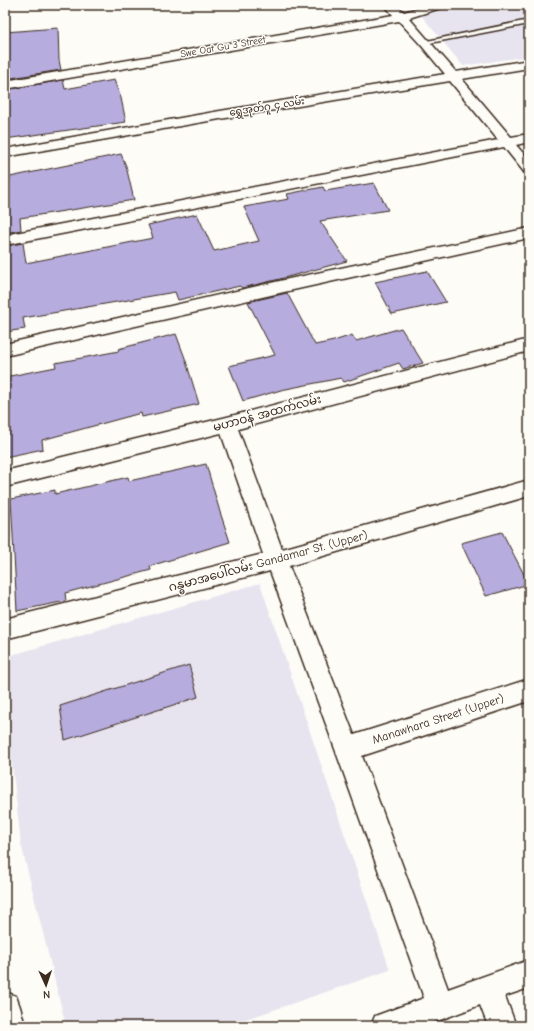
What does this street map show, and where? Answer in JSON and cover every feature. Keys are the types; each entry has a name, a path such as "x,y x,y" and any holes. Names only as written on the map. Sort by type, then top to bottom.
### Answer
{"main road":[{"path":"5,1007 9,1026"}],"street":[{"path":"390,5 425,42 529,169"},
{"name":"Swe Oat Gu 3 Street","path":"5,85 401,17 440,5"},
{"name":"ရွှေအုတ်ဂူ ၄ လမ်း","path":"5,152 529,64"},
{"path":"5,240 529,138"},
{"path":"5,350 284,286 529,233"},
{"name":"မဟာဝန် အထက်လမ်း","path":"5,479 227,424 529,345"},
{"path":"227,424 276,560 348,749 440,1005"},
{"name":"ဂန္ဓမာအပေါ်လမ်း Gandamar St. (Upper)","path":"5,629 276,560 529,488"},
{"name":"Manawhara Street (Upper)","path":"348,749 529,690"},
{"path":"385,1026 529,974"},
{"path":"488,988 502,1026"}],"lane":[{"path":"425,42 529,22"}],"shaded area":[{"path":"451,5 529,5 529,56 463,66 420,14"},
{"path":"260,583 390,970 226,1026 66,1026 21,844 5,701 5,657"}],"building":[{"path":"58,28 59,60 61,70 5,79 5,32"},
{"path":"63,80 65,89 114,80 121,98 126,122 5,139 5,90"},
{"path":"121,154 126,166 134,200 20,218 21,230 5,233 5,178"},
{"path":"374,183 388,210 320,221 347,261 242,288 240,286 178,300 175,292 23,318 25,329 5,332 5,246 23,243 26,263 153,238 148,225 197,214 214,251 259,241 244,207 289,199 287,194 323,187 325,191"},
{"path":"427,271 446,302 392,314 375,282"},
{"path":"287,293 315,345 352,335 356,341 401,328 423,363 403,369 399,363 344,382 341,378 281,390 243,401 229,366 275,355 248,302"},
{"path":"176,334 199,404 142,417 141,413 42,440 43,449 5,457 5,377 56,367 55,363 119,351 118,349"},
{"path":"206,464 230,542 150,566 151,570 65,593 66,601 17,611 11,499 55,490 55,494 128,477 129,481"},
{"path":"502,532 529,584 486,596 461,543"},
{"path":"189,665 198,697 65,740 60,706"}]}
